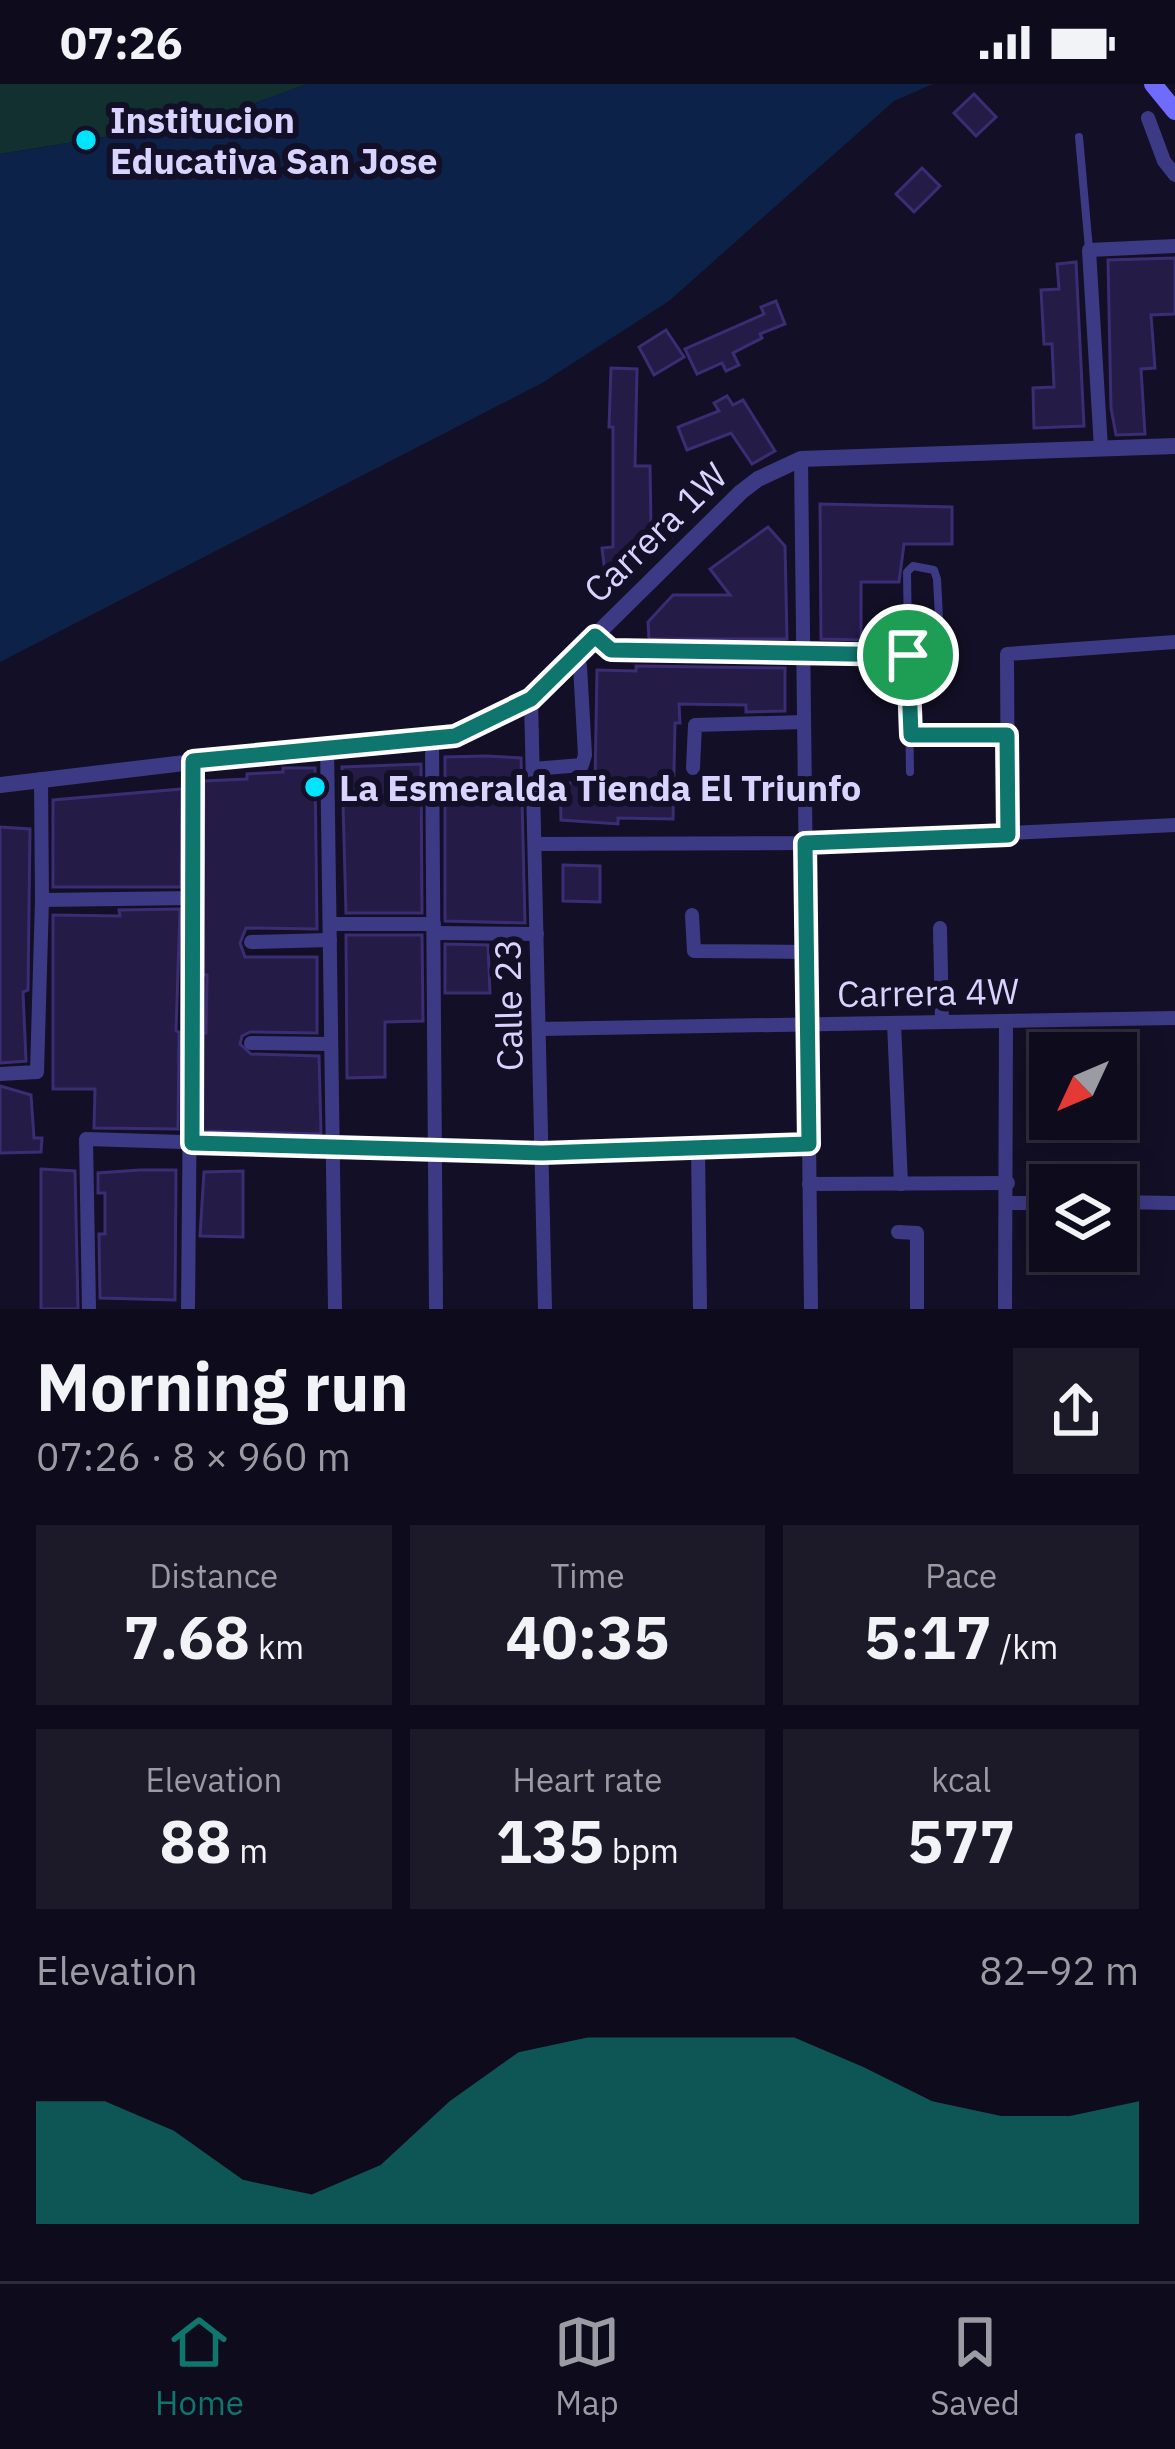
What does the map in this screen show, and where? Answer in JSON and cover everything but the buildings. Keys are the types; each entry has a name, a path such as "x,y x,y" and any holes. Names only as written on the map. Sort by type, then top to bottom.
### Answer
{"main road":[{"path":"1153,84 1175,111"}],"street":[{"path":"1148,118 1164,161 1175,175"},
{"path":"1101,448 1089,250 1175,247"},
{"name":"Carrera 1W","path":"0,784 327,746 432,739 479,728 531,699 742,492 801,459 1175,446"},
{"path":"801,459 811,1309"},
{"path":"595,636 611,650 908,655"},
{"path":"1008,835 1007,654 1175,642"},
{"path":"533,769 582,765 580,666 572,657"},
{"name":"Calle 23","path":"531,699 545,1309"},
{"path":"693,768 694,724 804,722"},
{"path":"432,739 436,1309"},
{"path":"327,746 335,1309"},
{"path":"188,1309 193,761"},
{"path":"0,1074 37,1072 41,779"},
{"path":"535,844 805,843 1175,825"},
{"path":"42,900 194,898"},
{"path":"692,915 694,951 806,952"},
{"path":"940,928 943,1022"},
{"path":"251,942 330,932 434,929 537,934"},
{"name":"Carrera 4W","path":"539,1029 1175,1018"},
{"path":"1005,1309 1006,1021"},
{"path":"894,1023 901,1184"},
{"path":"250,1043 331,1044"},
{"path":"89,1309 86,1139 542,1153 809,1144"},
{"path":"698,1147 700,1309"},
{"path":"809,1184 1008,1183"},
{"path":"1137,1202 1175,1203"},
{"path":"1008,1203 1029,1203"},
{"path":"898,1232 916,1233 917,1309"}],"lane":[{"path":"1079,137 1089,250"},
{"path":"910,772 907,572 913,566 927,566 937,579 941,657"},
{"path":"911,735 1007,735"}],"green space":[{"path":"0,84 307,84 209,120 0,154"}],"water":[{"path":"307,84 933,84 894,101 669,301 542,383 0,662 0,154 209,120"}],"place":[{"name":"Institucion Educativa San Jose","path":"86,140"},
{"name":"La Esmeralda Tienda El Triunfo","path":"315,787"}],"route":[{"path":"595,636 611,650 908,655 911,735 1007,735 1008,835 805,843 809,1144 542,1153 192,1143 193,761 455,736 531,699 595,636"}]}
